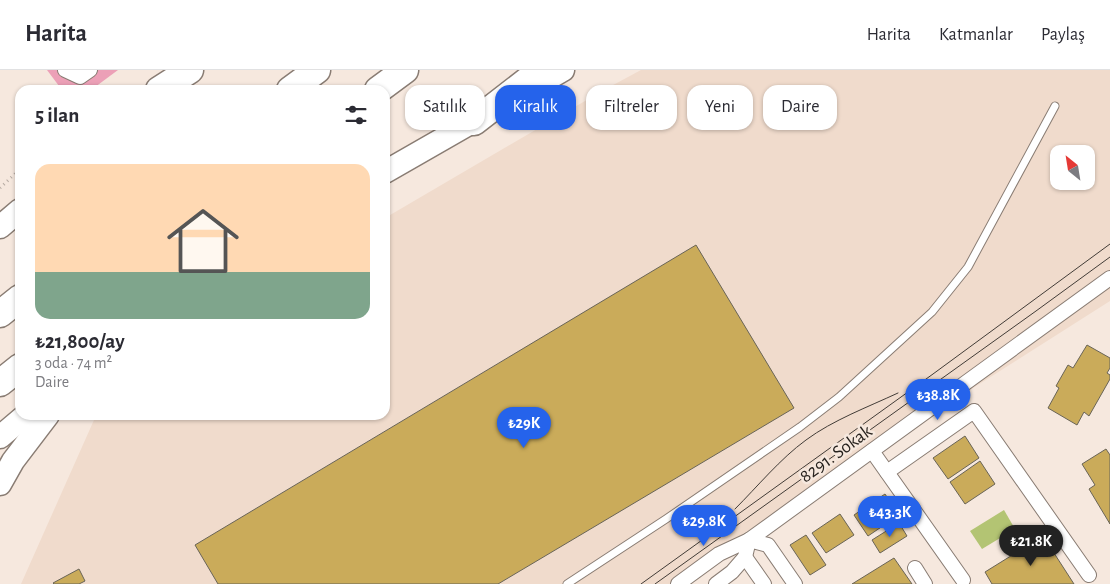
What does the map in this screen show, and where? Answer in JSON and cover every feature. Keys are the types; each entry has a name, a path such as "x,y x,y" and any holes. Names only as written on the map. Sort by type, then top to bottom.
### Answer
{"highway":[{"path":"167,85 190,70"},
{"path":"297,85 317,70"},
{"path":"384,85 404,70"},
{"path":"485,113 541,70"},
{"path":"0,314 15,302"},
{"path":"0,383 15,371"}],"main road":[{"path":"158,85 175,70"},
{"path":"485,116 563,70"},
{"path":"390,169 460,130"},
{"path":"0,437 20,420"},
{"path":"0,484 13,461 44,420"}],"street":[{"path":"66,70 80,77 90,70"},
{"name":"8291. Sokak","path":"678,584 719,554 749,540 1110,278"},
{"path":"887,472 974,411 1089,575"},
{"path":"872,452 963,580"},
{"path":"716,584 730,578 745,557 749,540 768,545 795,584"},
{"path":"745,557 764,584"},
{"path":"915,568 925,584"}],"lane":[{"path":"567,584 800,427 839,397 932,312 968,267 1055,106"}],"path":[{"path":"0,188 15,174"}],"shaded area":[{"path":"47,70 118,70 98,85 58,85"},
{"path":"641,70 1110,70 1110,301 735,539 673,584 21,584 94,420 390,420 390,215 535,130 576,130 576,106 586,100 586,130 677,130 677,85 613,85"},
{"path":"1004,510 1015,529 982,549 970,531"}],"building":[{"path":"696,245 794,408 498,584 218,584 195,545"},
{"path":"1087,345 1110,358 1110,368 1107,373 1110,375 1110,379 1089,416 1084,412 1077,425 1048,408 1059,388 1056,386 1068,365 1073,368"},
{"path":"965,436 979,458 948,479 933,458"},
{"path":"1106,449 1110,455 1110,524 1089,489 1095,485 1082,464"},
{"path":"980,461 995,484 965,504 950,482"},
{"path":"885,494 899,515 868,536 854,515"},
{"path":"840,514 854,535 826,553 812,533"},
{"path":"899,523 907,536 880,553 872,540"},
{"path":"806,535 826,565 810,575 790,545"},
{"path":"1043,536 1074,584 992,584 985,572"},
{"path":"894,558 912,584 852,584"},
{"path":"79,569 85,581 79,584 53,583"}],"tram line":[{"path":"641,584 1110,244"},
{"path":"655,584 1110,257"},
{"path":"735,509 796,447 839,420 898,393"}]}
